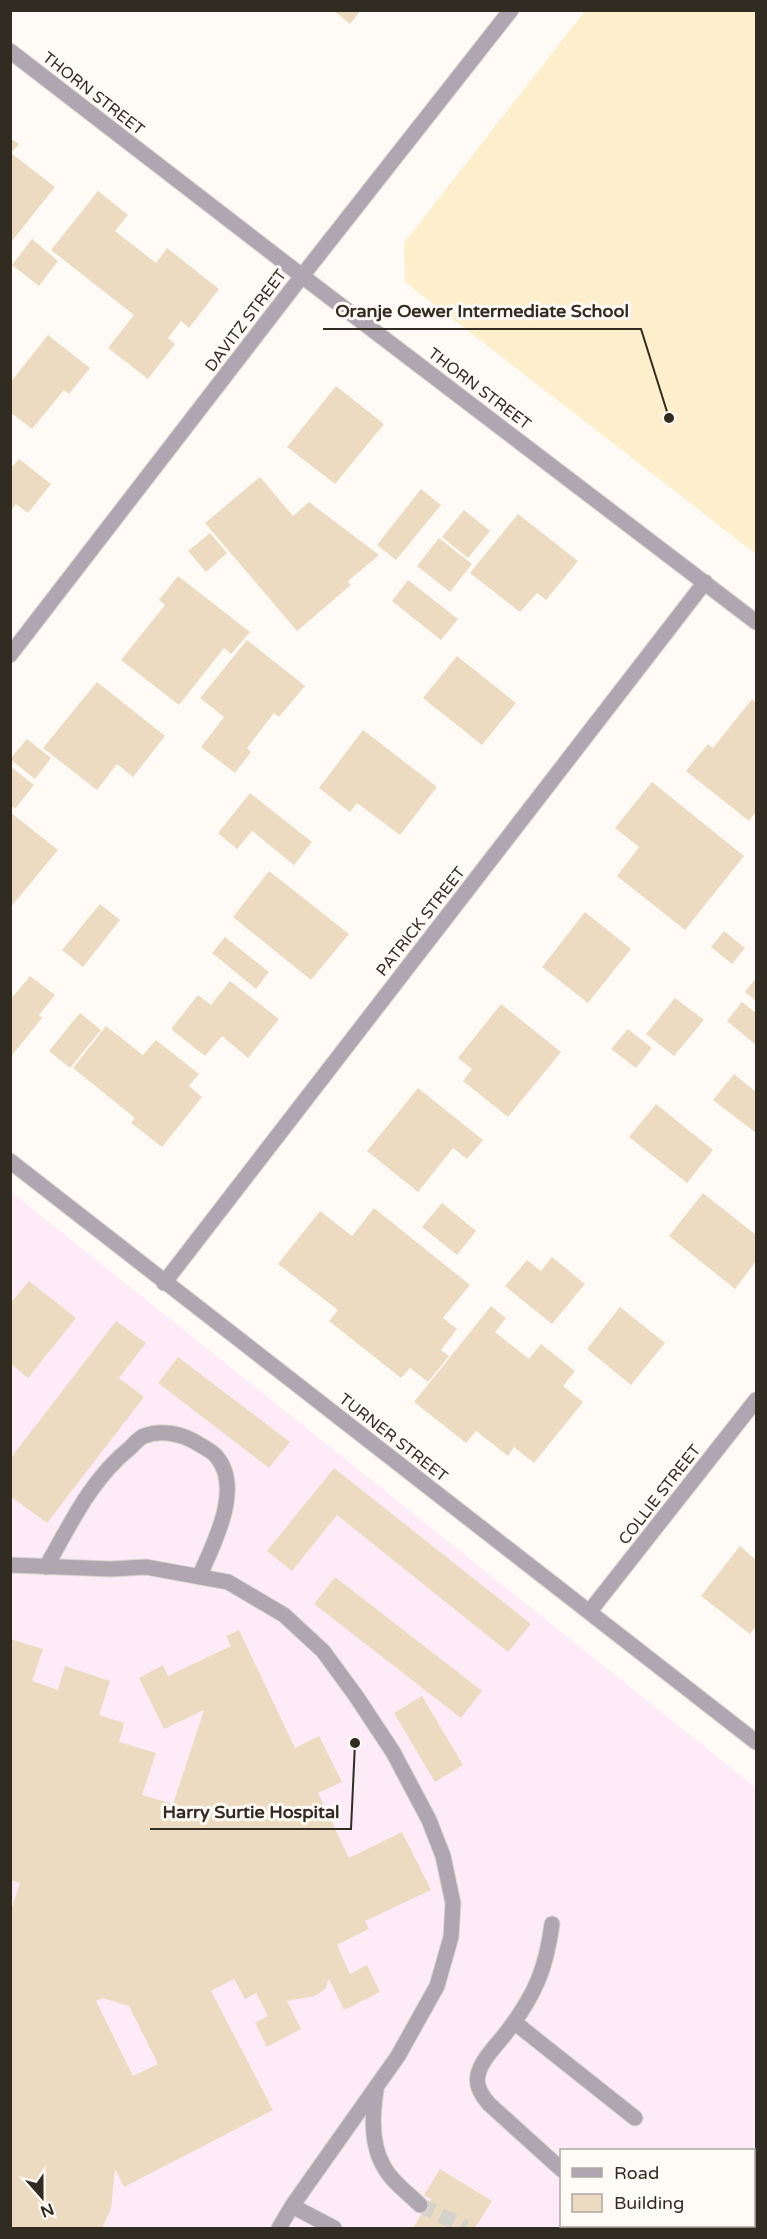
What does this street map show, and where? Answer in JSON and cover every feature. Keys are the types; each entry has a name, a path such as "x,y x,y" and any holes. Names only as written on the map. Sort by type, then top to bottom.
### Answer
{"street":[{"name":"DAVITZ STREET","path":"10,656 302,276 512,10"},
{"name":"THORN STREET","path":"10,51 756,622"},
{"name":"PATRICK STREET","path":"164,1283 705,582"},
{"name":"TURNER STREET","path":"10,1161 756,1742"},
{"name":"COLLIE STREET","path":"590,1611 756,1400"},
{"path":"46,1567 83,1500 112,1461 144,1436 170,1432 192,1440 216,1456 226,1475 228,1502 218,1533 199,1577"},
{"path":"10,1565 146,1567 228,1582 284,1614 323,1651 356,1696 393,1752 429,1820 443,1856 453,1903 452,1937 437,1986 398,2056 292,2206 279,2229"},
{"path":"552,1924 541,1976 514,2022 477,2076 478,2087 489,2104 560,2169"},
{"path":"514,2022 635,2118"},
{"path":"377,2088 373,2115 375,2140 383,2166 420,2205"},
{"path":"292,2206 334,2229"}],"shaded area":[{"path":"585,11 756,11 756,554 405,282 404,243"},
{"path":"10,1191 756,1788 755,2176 755,2149 560,2149 560,2227 714,2227 712,2228 11,2228"}],"building":[{"path":"333,10 361,10 350,24"},
{"path":"10,138 19,144 11,153 55,187 12,241 10,240"},
{"path":"98,191 128,215 115,231 156,263 167,248 219,289 189,328 181,321 168,338 175,344 148,379 108,348 134,315 51,250"},
{"path":"32,239 58,261 39,286 12,265"},
{"path":"48,335 90,368 69,394 64,390 32,429 10,412 10,383"},
{"path":"336,386 384,424 335,484 287,447"},
{"path":"19,459 51,484 28,513 16,504 10,511 10,465 13,466"},
{"path":"260,477 293,516 309,502 379,555 348,581 351,585 297,631 205,523"},
{"path":"421,489 441,505 396,560 377,545"},
{"path":"464,510 490,531 468,558 442,537"},
{"path":"518,514 578,561 546,600 537,593 520,612 470,573"},
{"path":"210,533 227,553 206,572 188,551"},
{"path":"439,538 472,564 450,592 417,566"},
{"path":"178,576 250,632 231,654 224,648 179,705 121,660 165,605 159,600"},
{"path":"408,580 458,619 441,640 392,601"},
{"path":"247,640 305,686 279,717 274,713 247,748 251,752 235,773 201,747 224,717 200,698"},
{"path":"457,656 516,703 482,745 423,698"},
{"path":"97,682 165,736 133,777 117,764 97,790 43,748"},
{"path":"752,699 756,703 756,812 749,821 686,771 708,744 713,748"},
{"path":"363,730 437,787 400,835 357,803 350,812 319,788"},
{"path":"27,739 51,758 35,779 10,759"},
{"path":"10,766 34,785 15,809 10,805"},
{"path":"652,782 744,856 685,930 617,876 639,847 615,828"},
{"path":"250,793 312,842 294,865 252,831 237,849 218,833"},
{"path":"10,812 58,850 10,908"},
{"path":"269,871 349,934 311,980 233,917"},
{"path":"100,904 120,920 83,967 62,950"},
{"path":"585,912 631,949 588,1003 542,967"},
{"path":"724,931 745,948 732,964 711,947"},
{"path":"225,937 269,972 256,989 212,953"},
{"path":"30,976 55,995 39,1015 42,1018 10,1058 10,1000"},
{"path":"756,978 756,1001 745,992"},
{"path":"230,981 279,1019 248,1058 222,1036 205,1056 171,1029 198,995 211,1005"},
{"path":"675,998 704,1020 674,1056 646,1034"},
{"path":"742,1002 756,1013 756,1045 727,1021"},
{"path":"501,1004 561,1052 508,1117 463,1081 472,1069 458,1058"},
{"path":"80,1013 101,1030 70,1068 49,1051"},
{"path":"106,1026 143,1055 156,1040 199,1074 189,1086 202,1097 162,1147 131,1123 135,1118 73,1068"},
{"path":"628,1029 652,1048 636,1068 611,1049"},
{"path":"734,1074 756,1092 756,1133 713,1100"},
{"path":"418,1088 483,1140 467,1159 453,1148 418,1192 367,1151"},
{"path":"656,1104 713,1150 687,1183 629,1137"},
{"path":"703,1193 756,1235 756,1261 735,1289 669,1236"},
{"path":"442,1203 476,1231 457,1255 422,1227"},
{"path":"374,1208 470,1285 443,1318 457,1329 441,1350 449,1356 428,1382 410,1368 401,1378 329,1321 338,1310 278,1264 320,1211 352,1236"},
{"path":"552,1257 585,1284 552,1324 505,1286 527,1260 541,1271"},
{"path":"29,1281 76,1318 28,1378 10,1363 10,1304"},
{"path":"491,1306 506,1318 495,1332 529,1359 541,1344 575,1371 563,1386 583,1402 534,1463 514,1447 508,1456 476,1431 466,1443 414,1402"},
{"path":"620,1307 665,1343 631,1385 587,1349"},
{"path":"116,1321 146,1343 119,1378 144,1397 47,1523 10,1496 10,1459"},
{"path":"178,1357 290,1442 269,1468 158,1383"},
{"path":"334,1468 531,1624 508,1652 337,1515 292,1571 267,1551"},
{"path":"740,1546 756,1560 756,1626 750,1634 701,1596"},
{"path":"335,1577 482,1691 461,1718 314,1604"},
{"path":"239,1630 295,1748 319,1736 342,1782 318,1793 349,1858 402,1832 431,1890 365,1921 369,1929 337,1945 350,1974 367,1965 380,1992 344,2010 329,1979 325,1989 315,1996 287,2001 301,2029 267,2047 255,2023 268,2016 256,1993 245,1999 234,1979 211,1991 273,2110 124,2187 115,2169 111,2209 102,2228 10,2228 10,1913 20,1883 10,1880 10,1639 43,1649 32,1681 58,1690 65,1666 110,1681 99,1715 124,1723 119,1742 156,1753 142,1795 173,1804 204,1710 164,1729 139,1678 163,1665 168,1676 231,1646 226,1636","holes":["102,1998 129,2006 158,2064 133,2076 96,2001"]},
{"path":"422,1696 463,1765 435,1782 394,1713"},
{"path":"440,2169 492,2201 475,2228 413,2228 431,2199 424,2195"}],"tunnel":[{"path":"420,2205 466,2228"}],"place":[{"name":"Oranje Oewer Intermediate School","path":"669,418"},
{"name":"Harry Surtie Hospital","path":"355,1743"}]}
